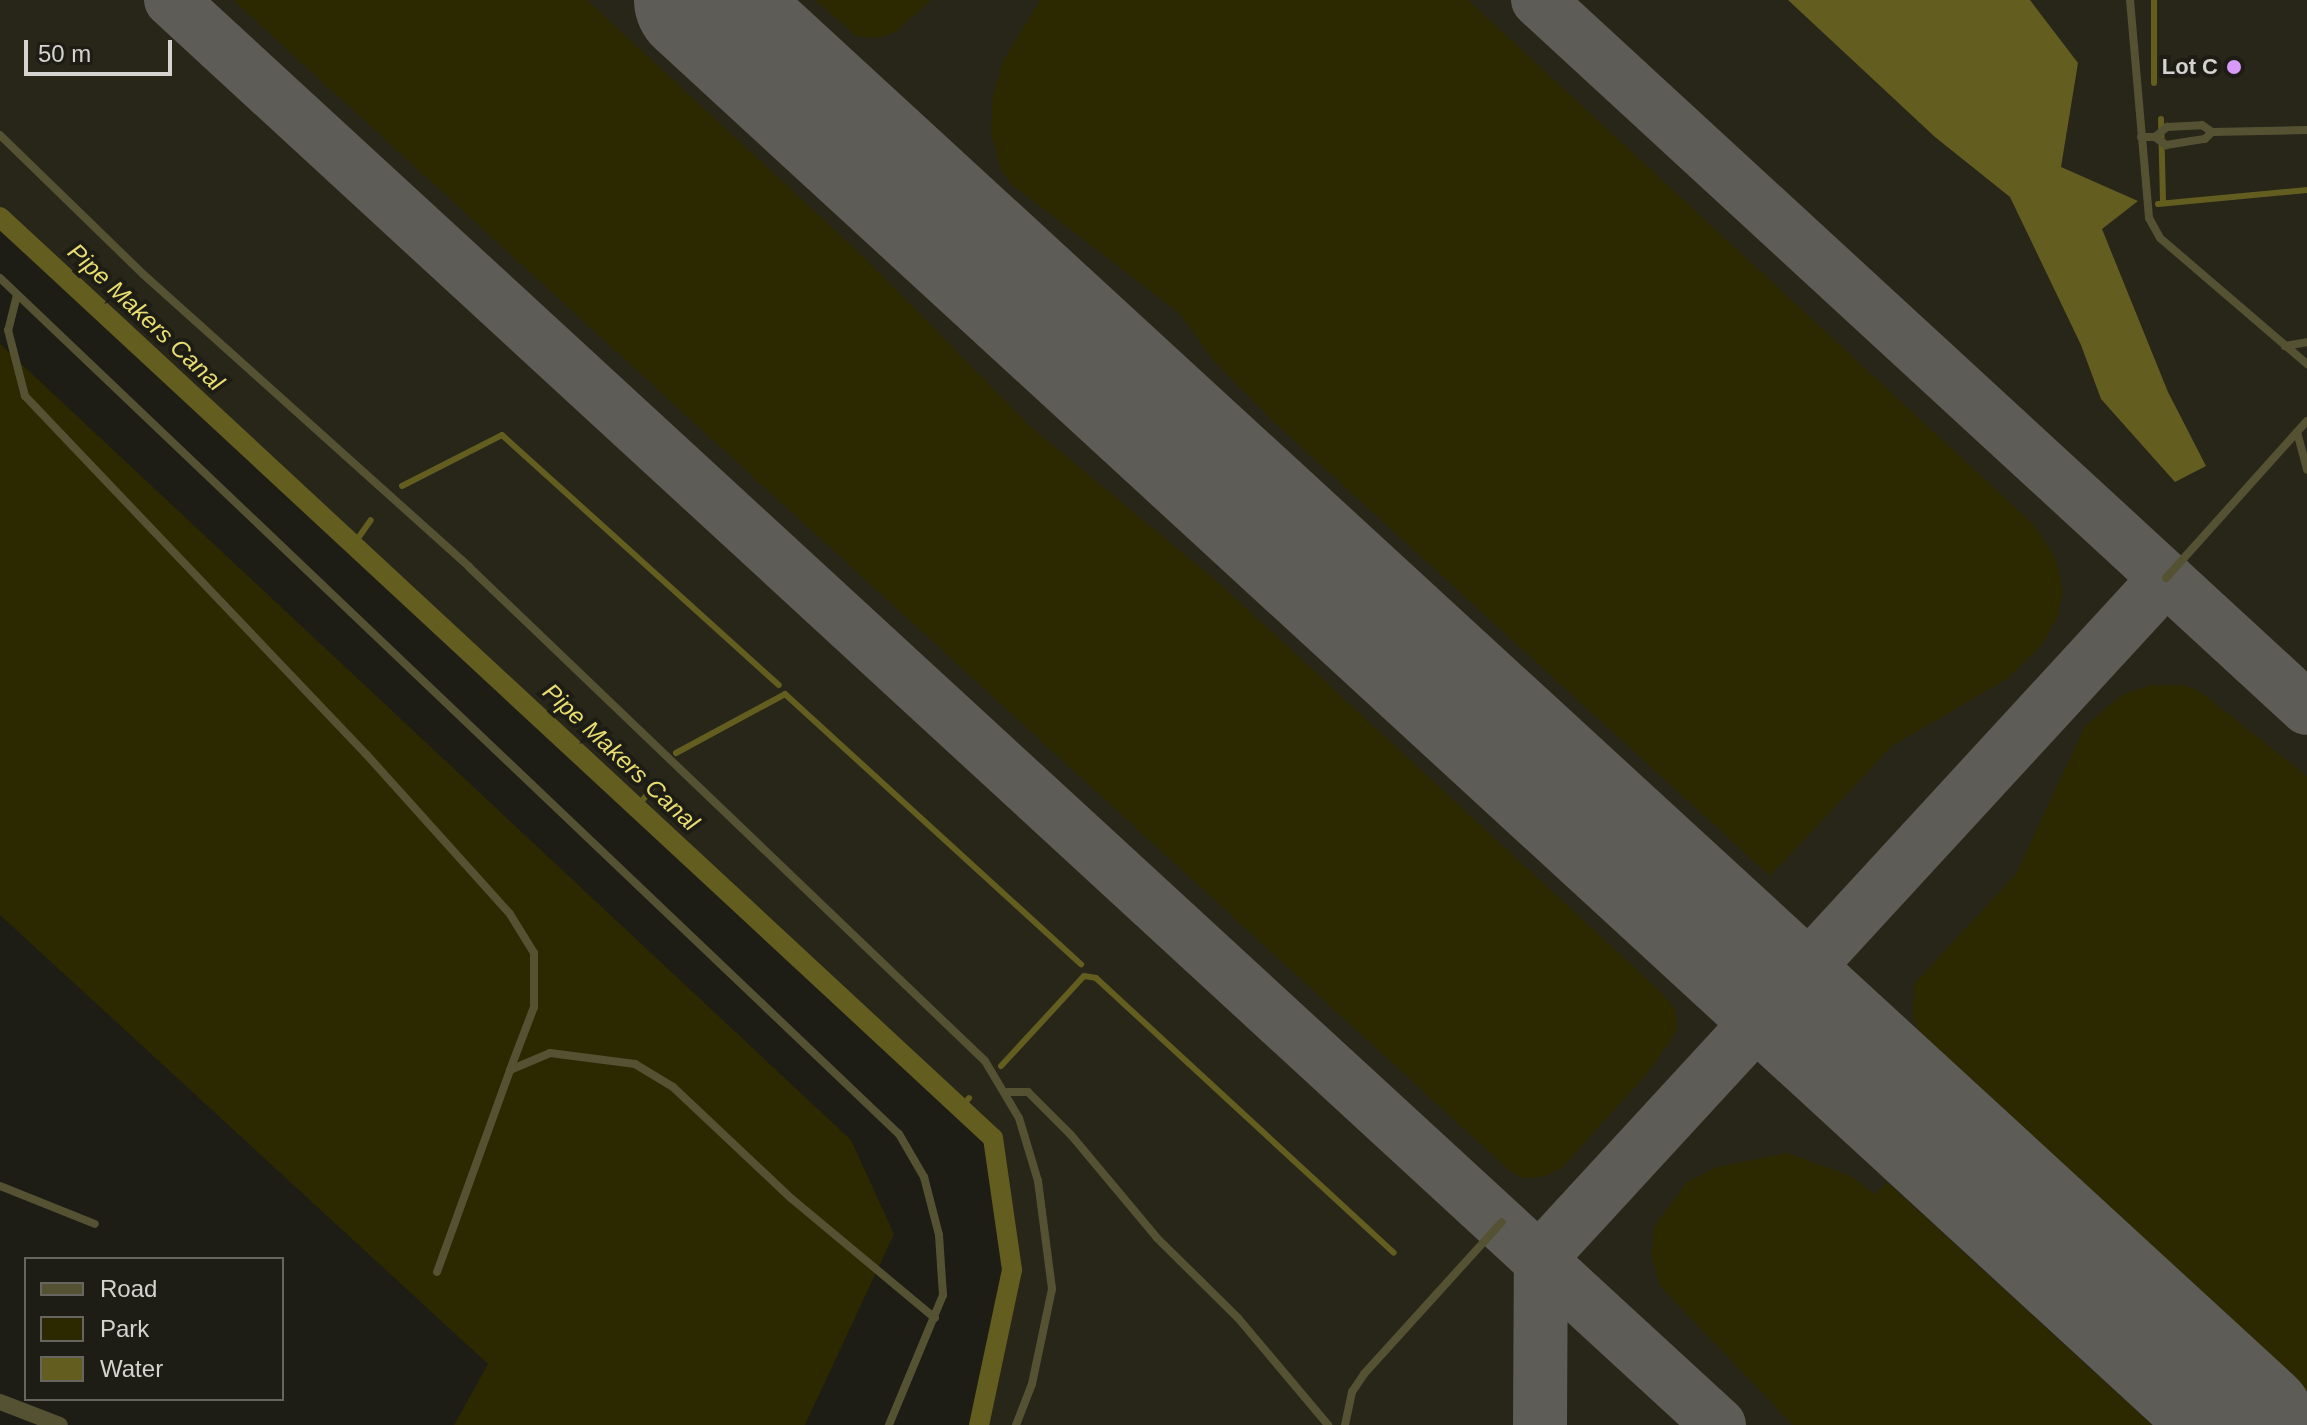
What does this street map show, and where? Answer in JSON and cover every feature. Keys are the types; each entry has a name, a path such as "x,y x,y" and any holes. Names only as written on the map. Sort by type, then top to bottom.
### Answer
{"street":[{"path":"0,1402 60,1425"}],"lane":[{"path":"2130,0 2149,218 2160,238 2307,364"},
{"path":"2155,137 2167,127 2202,125 2212,132 2307,130"},
{"path":"2141,137 2155,137 2166,145 2205,139 2212,132"},
{"path":"0,135 144,275 469,567 985,1061 1007,1092 1038,1181 1052,1289 1032,1384 1016,1425"},
{"path":"0,278 899,1134 924,1177 939,1235 943,1295 889,1425"},
{"path":"17,295 8,330 25,396 366,754 510,914 534,953 534,1007 437,1272"},
{"path":"2285,346 2307,342"},
{"path":"2166,578 2307,421"},
{"path":"2297,432 2307,470"},
{"path":"510,1070 550,1053 635,1064 673,1087 792,1199 935,1318"},
{"path":"1007,1092 1028,1092 1071,1135 1328,1425"},
{"path":"0,1186 95,1224"},
{"path":"1345,1425 1352,1392 1364,1374 1502,1222"}],"shaded area":[{"path":"0,0 2307,0 2307,1425 979,1425 1012,1270 993,1138 0,217"}],"green space":[{"path":"233,0 587,0 867,260 1030,426 1220,584 1663,994 1675,1009 1678,1029 1650,1070 1562,1168 1542,1177 1523,1178 1510,1171"},
{"path":"815,0 931,0 894,33 875,38 856,36"},
{"path":"1040,0 1468,0 2033,524 2056,559 2063,592 2058,616 2042,645 2007,679 1892,746 1770,876 1276,424 1214,361 1179,313 1011,184 1000,168 991,132 993,96 1002,63"},
{"path":"0,344 851,1140 894,1234 805,1425 454,1425 488,1364 0,915"},
{"path":"2152,685 2184,685 2202,693 2307,776 2307,1391 1922,1036 1913,1018 1914,984 2016,874 2085,726 2123,694"},
{"path":"1787,1153 1851,1176 1875,1194 1887,1182 2152,1425 1793,1425 1660,1286 1652,1257 1654,1227 1686,1183 1717,1167"}],"water":[{"path":"1788,0 2030,0 2078,63 2061,167 2138,201 2102,229 2168,392 2206,466 2175,482 2101,399 2081,345 2010,197 1935,137"}],"waterway":[{"path":"2154,0 2154,83"},
{"path":"2161,119 2163,203"},
{"path":"2158,204 2307,190"},
{"name":"Pipe Makers Canal","path":"0,217 993,1138 1012,1270 979,1425"},
{"path":"402,486 502,435 779,685"},
{"path":"354,544 371,520"},
{"path":"676,753 785,694 1081,964"},
{"path":"638,806 653,787"},
{"path":"1001,1066 1084,976 1096,978 1394,1253"},
{"path":"961,1107 969,1098"}],"taxiway":[{"path":"171,0 1719,1425"},
{"path":"1538,0 2307,708"},
{"path":"1540,1425 1541,1257 2166,578"}],"runway":[{"path":"700,0 2250,1425"}],"place":[{"name":"Lot C","path":"2234,67"}]}
